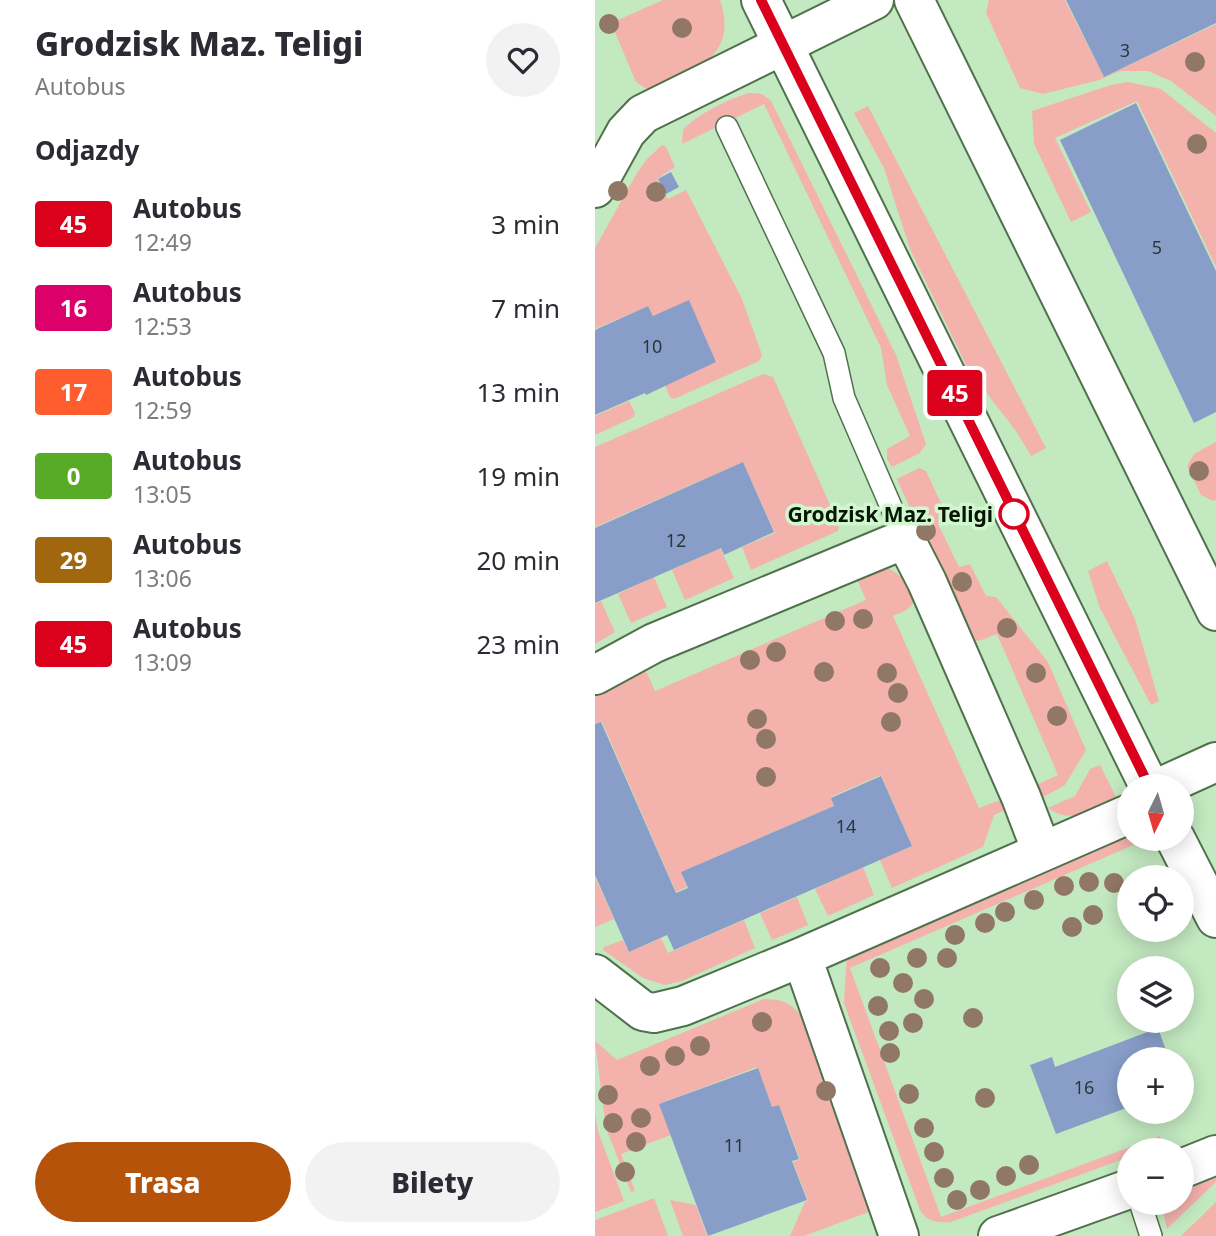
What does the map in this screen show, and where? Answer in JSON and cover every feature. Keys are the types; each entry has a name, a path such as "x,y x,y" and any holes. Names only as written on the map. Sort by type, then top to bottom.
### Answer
{"street":[{"path":"761,0 1143,774"},
{"path":"595,188 636,119 874,0"},
{"path":"914,0 1216,611"},
{"path":"595,675 654,643 905,539 944,620 1042,852"},
{"path":"1190,774 1216,762"},
{"path":"595,974 643,1011 654,1013 683,1006 1117,819"},
{"path":"1182,851 1216,918"},
{"path":"802,957 899,1236"},
{"path":"1194,1164 1216,1155"},
{"path":"998,1236 1117,1193"}],"lane":[{"path":"727,127 834,353 844,398 905,539"},
{"path":"1144,1215 1151,1236"}],"shaded area":[{"path":"663,0 720,0 724,35 719,47 699,67 648,90 636,82 611,23"},
{"path":"989,0 1065,0 1104,77 1216,24 1216,116 1171,81 1148,71 1120,71 1099,80 1043,94 1020,88 986,13"},
{"path":"1128,82 1161,89 1216,133 1216,267 1137,101 1055,138 1091,212 1071,222 1034,144 1032,111"},
{"path":"749,93 762,94 771,101 896,355 926,444 920,453 892,467 887,459 887,449 910,436 887,385 881,348 764,104 682,144 683,130 689,124 723,103"},
{"path":"868,106 1046,448 1031,456 1016,431 968,369 910,249 884,168 854,113"},
{"path":"662,145 666,147 675,167 657,179 668,199 686,190 742,299 762,355 759,361 674,399 670,397 665,385 716,362 689,301 653,316 648,306 595,329 595,248 637,173"},
{"path":"763,374 773,377 839,525 838,531 751,570 742,547 775,533 743,462 595,527 595,447"},
{"path":"629,401 635,413 634,417 595,435 595,416"},
{"path":"1216,442 1216,500 1213,501 1201,495 1187,466 1194,454"},
{"path":"919,468 926,471 948,518 938,524 959,567 970,564 986,596 996,597 1048,662 1086,750 1065,785 1040,799 1038,784 1058,775 997,634 978,641 967,636 897,479"},
{"path":"720,548 734,578 685,600 672,570"},
{"path":"1107,561 1135,619 1159,701 1151,705 1100,608 1088,571"},
{"path":"886,567 896,572 912,592 912,605 893,616 979,808 997,801 1004,802 1010,808 994,815 983,847 892,888 880,860 912,846 881,775 831,797 834,806 681,872 687,887 676,892 602,722 595,724 595,694 645,669 655,691 866,600 855,575"},
{"path":"654,577 667,607 631,623 618,594"},
{"path":"601,601 615,632 595,644 595,604"},
{"path":"1100,765 1117,801 1073,816 1056,813 1048,808 1075,796 1090,769"},
{"path":"1117,839 1117,851 1120,851 850,968 941,1217 1117,1152 1117,1161 951,1222 929,1219 920,1210 844,1003 847,954"},
{"path":"863,867 874,895 828,916 815,889"},
{"path":"595,877 614,919 595,927"},
{"path":"797,897 808,925 772,940 760,913"},
{"path":"744,920 755,948 682,981 665,985 643,978 603,950 604,947 623,940 629,952 661,938 668,953"},
{"path":"764,999 786,1003 802,1017 874,1210 804,1236 790,1236 805,1202 808,1201 793,1162 800,1159 779,1105 772,1107 757,1067 659,1104 671,1135 621,1154 635,1191 631,1192 606,1128 595,1041 617,1060"},
{"path":"595,1113 598,1131 624,1201 595,1212"},
{"path":"1216,1174 1216,1182 1194,1203 1194,1182"},
{"path":"654,1198 668,1236 595,1236 595,1220"},
{"path":"670,1200 696,1205 707,1236 683,1236"},
{"path":"1216,1202 1216,1236 1181,1236"},
{"path":"1164,1215 1182,1215 1167,1229"}],"building":[{"path":"1066,0 1216,0 1216,23 1104,77"},
{"path":"1136,103 1216,271 1216,412 1194,423 1060,140"},
{"path":"671,172 679,187 666,194 658,179"},
{"path":"689,300 716,362 646,395 645,393 595,415 595,330 648,306 653,316"},
{"path":"743,462 774,532 724,555 721,548 595,603 595,528"},
{"path":"601,722 676,893 688,888 681,872 834,806 831,798 881,776 912,846 674,950 667,935 629,952 595,875 595,724"},
{"path":"1145,1033 1160,1033 1165,1047 1117,1047 1117,1111 1056,1134 1030,1065 1052,1057 1055,1067"},
{"path":"758,1068 772,1107 779,1105 799,1159 792,1161 807,1200 708,1236 659,1104"}],"bus line":[{"name":"45","path":"761,0 1143,774"}],"place":[{"name":"Grodzisk Maz. Teligi","path":"1014,514"}]}
